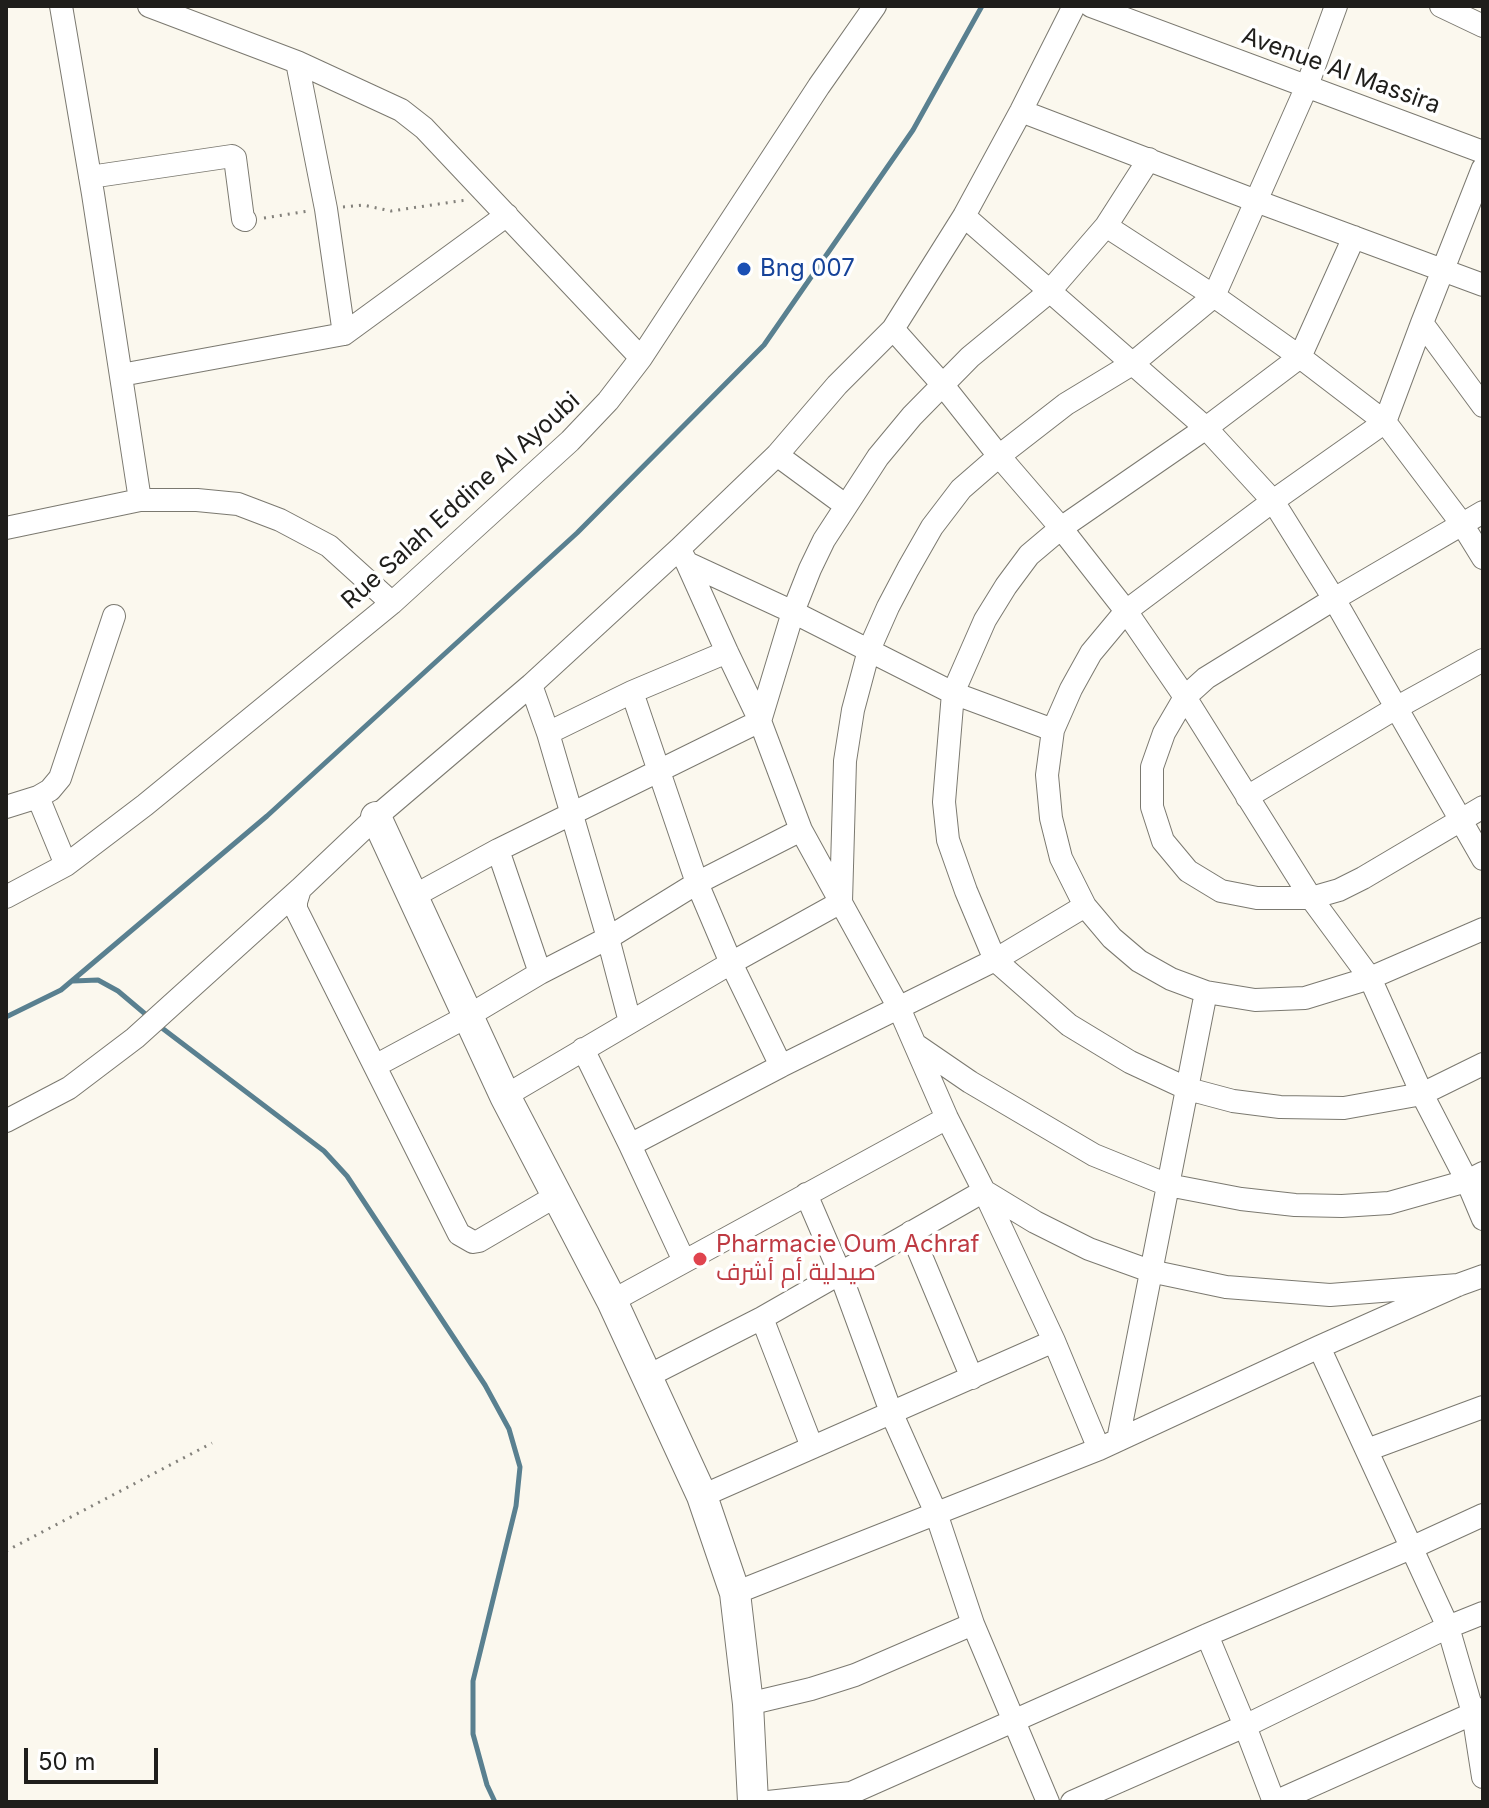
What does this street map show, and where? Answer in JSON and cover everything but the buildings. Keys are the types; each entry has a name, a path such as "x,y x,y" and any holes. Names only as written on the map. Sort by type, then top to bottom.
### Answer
{"street":[{"path":"61,6 140,500"},
{"path":"149,6 297,62 401,110 424,128 490,196 641,358"},
{"name":"Rue Salah Eddine Al Ayoubi","path":"6,897 66,865 145,805 392,603 570,441 608,401 641,358 875,6"},
{"path":"6,1121 69,1088 135,1038 376,817 683,556 837,385 893,329 964,216 1074,6"},
{"name":"Avenue Al Massira","path":"1091,6 1483,152"},
{"path":"841,902 845,761 853,710 869,650 888,607 932,527 961,489 999,456 1066,404 1132,364 1214,296 1307,86 1336,6"},
{"path":"1441,6 1483,26"},
{"path":"297,62 326,209 344,334"},
{"path":"1021,111 1483,285"},
{"path":"90,177 232,156 235,158 245,220"},
{"path":"412,897 498,850 760,721 793,612 824,540 878,457 942,384 1049,292 1106,226 1149,159"},
{"path":"1483,168 1385,422 1126,611 1091,653 1071,689 1053,730 1047,775 1051,818 1061,858 1085,906 1112,938 1139,961 1171,979 1206,992 1255,1000 1305,998 1370,978 1483,929"},
{"path":"121,375 344,334 507,215"},
{"path":"964,216 1206,428 1273,501 1334,599 1483,859"},
{"path":"1106,226 1214,296 1385,422 1462,524 1483,558"},
{"path":"1354,237 1300,357 1206,428 1061,528 1029,555 1006,586 985,620 953,693 944,802 948,840 995,960 1069,1025 1130,1062 1188,1089 1233,1101 1344,1108 1422,1094 1483,1064"},
{"path":"1422,323 1483,406"},
{"path":"893,329 1061,528 1126,611 1185,697 1311,898 1370,978 1422,1094 1475,1177 1483,1219"},
{"path":"777,455 845,505"},
{"path":"6,528 140,500 238,504 280,520 329,546 392,603"},
{"path":"1483,512 1206,678 1185,697 1164,733 1152,767 1152,807 1163,841 1188,871 1221,891 1257,898 1311,898 1339,890 1483,807"},
{"path":"683,556 953,693 1053,730"},
{"path":"683,556 760,721 801,830 899,1008 947,1118 1054,1341 1108,1444"},
{"path":"6,807 38,797 50,790 60,778 114,616"},
{"path":"548,733 632,692 727,652"},
{"path":"1247,797 1483,660"},
{"path":"531,685 548,733 630,1022"},
{"path":"632,692 697,883 731,963 781,1066"},
{"path":"38,797 66,865"},
{"path":"376,817 505,1096 612,1301 702,1496 735,1593 748,1704 753,1802"},
{"path":"375,1066 608,938 697,883 801,830"},
{"path":"498,850 540,973"},
{"path":"300,889 296,909 459,1234 473,1242 479,1241 556,1196"},
{"path":"505,1096 841,902"},
{"path":"630,1145 995,960 1085,906"},
{"path":"1108,1444 1150,1271 1206,992"},
{"path":"915,1044 970,1082 1094,1155 1168,1185 1241,1199 1342,1206 1389,1203 1475,1177"},
{"path":"583,1049 684,1261"},
{"path":"612,1301 947,1118"},
{"path":"648,1376 762,1318 984,1191"},
{"path":"984,1191 1035,1222 1089,1249 1150,1271 1226,1287 1330,1295 1458,1285"},
{"path":"806,1194 840,1273 891,1412 936,1513 973,1624 1048,1802"},
{"path":"911,1232 972,1378"},
{"path":"735,1593 1108,1444 1483,1276"},
{"path":"762,1318 812,1447"},
{"path":"702,1496 1054,1341"},
{"path":"1319,1347 1448,1627 1478,1711 1483,1777"},
{"path":"1367,1450 1483,1407"},
{"path":"768,1802 852,1797 1207,1635 1483,1515"},
{"path":"1072,1802 1245,1726 1483,1613"},
{"path":"748,1704 855,1675 973,1624"},
{"path":"1207,1635 1274,1802 1478,1711"}],"path":[{"path":"245,220 363,205 391,211 490,196"},
{"path":"6,1551 212,1443"}],"waterway":[{"path":"6,1017 61,990 267,816 577,533 764,345 913,130 982,6"},
{"path":"73,981 98,980 118,991 150,1018"},
{"path":"158,1025 324,1151 347,1176 485,1385 509,1429 520,1467 516,1506 473,1681 473,1734 495,1802"}],"place":[{"name":"Bng 007","path":"744,269"},
{"name":"Pharmacie Oum Achraf صيدلية أم أشرف","path":"700,1259"}]}
